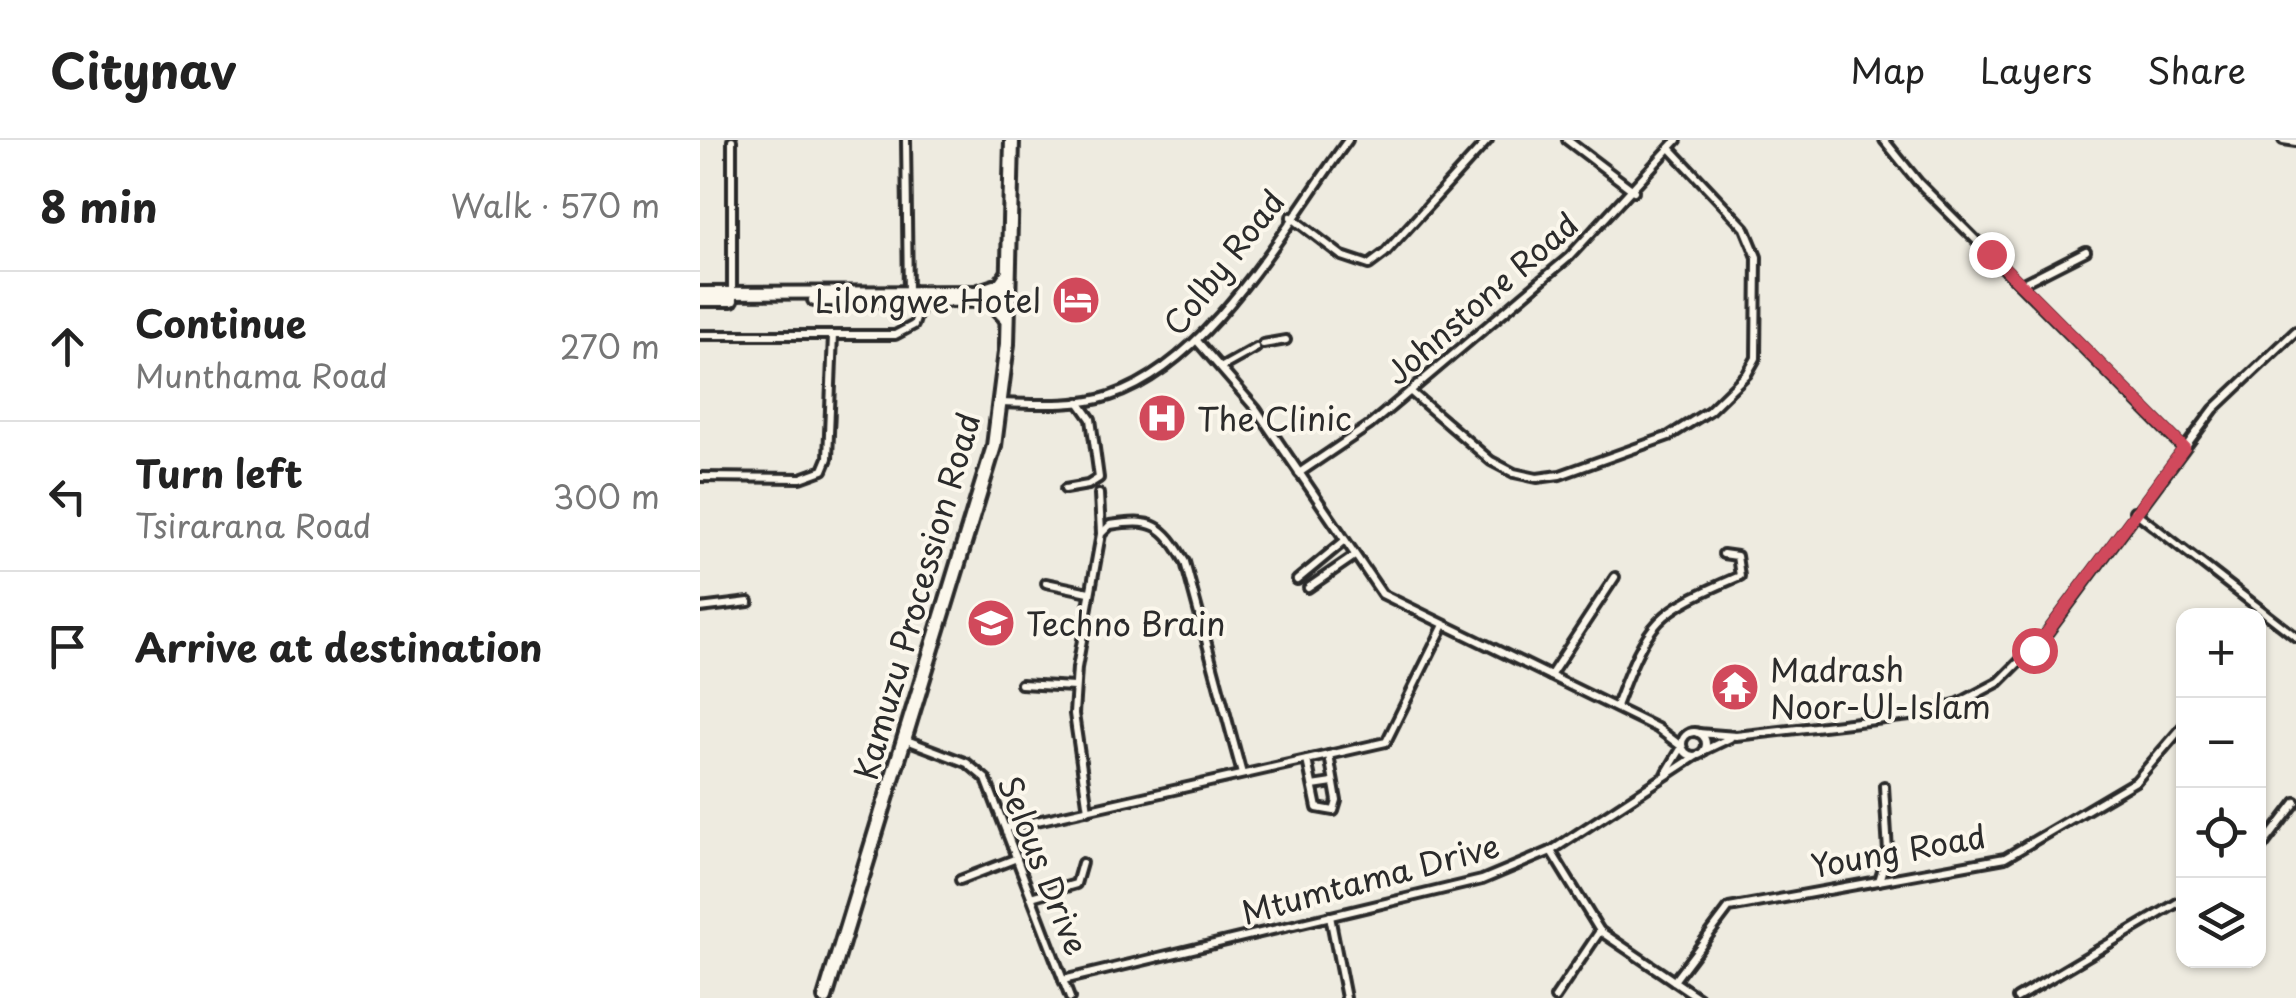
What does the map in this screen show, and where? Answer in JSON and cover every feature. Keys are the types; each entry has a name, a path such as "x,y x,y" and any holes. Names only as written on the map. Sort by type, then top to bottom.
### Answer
{"highway":[{"name":"Kamuzu Procession Road","path":"825,998 990,462 1001,403 1007,319 1012,140"},
{"path":"976,293 1000,286 1009,273"},
{"path":"990,301 1007,319"}],"main road":[{"path":"700,296 976,293 1008,297"},
{"path":"923,296 990,301 1008,297"}],"street":[{"path":"732,140 732,296"},
{"path":"906,140 908,296"},
{"name":"Colby Road","path":"1001,403 1106,397 1148,380 1198,342 1348,140"},
{"path":"1291,218 1342,256 1369,265 1386,253 1488,140"},
{"path":"1567,140 1634,191"},
{"name":"Johnstone Road","path":"1299,473 1411,392 1577,250 1676,140"},
{"path":"1884,140 1909,173 2184,448"},
{"path":"2282,140 2296,142"},
{"path":"1411,392 1491,461 1514,474 1537,478 1560,475 1669,436 1709,410 1747,374 1756,358 1757,257 1745,228 1670,148"},
{"path":"2021,284 2086,251"},
{"path":"700,335 902,333 914,325 923,296"},
{"path":"1657,728 1736,736 1910,716 1987,690 2034,650 2134,511 2214,410 2296,331"},
{"path":"700,477 800,478 823,470 828,458 833,334"},
{"path":"1222,367 1259,346 1286,340"},
{"path":"1198,342 1222,367 1382,594 1444,628 1616,706 1700,754 1704,738 1694,733"},
{"path":"1065,489 1088,486 1099,478 1091,419 1079,401"},
{"path":"1088,810 1075,733 1075,688 1101,534 1100,494"},
{"path":"2134,511 2296,638"},
{"path":"1101,534 1110,525 1143,521 1166,534 1178,550 1194,584 1242,774"},
{"path":"1298,580 1343,542"},
{"path":"1616,706 1640,646 1665,614 1692,594 1740,576 1738,558 1723,554"},
{"path":"1308,588 1353,557"},
{"path":"1550,676 1614,578"},
{"path":"1046,583 1089,592"},
{"path":"700,608 749,602"},
{"path":"1006,828 1380,744 1392,736 1444,628"},
{"path":"1021,684 1075,688"},
{"path":"1667,772 1694,733"},
{"name":"Young Road","path":"1674,981 1728,908 2005,858 2132,784 2176,734"},
{"name":"Mtumtama Drive","path":"1063,980 1482,880 1551,851 1667,772 1736,736"},
{"name":"Selous Drive","path":"903,739 976,768 990,786 1070,998"},
{"path":"1307,760 1317,808 1324,812 1337,806 1329,755"},
{"path":"1313,786 1333,784"},
{"path":"1879,880 1888,852 1884,786"},
{"path":"2266,841 2296,802"},
{"path":"1551,851 1600,931 1699,998"},
{"path":"960,880 1017,858"},
{"path":"1032,897 1076,884 1082,863"},
{"path":"2017,998 2176,904"},
{"path":"1330,916 1346,998"},
{"path":"1556,998 1600,931"}],"place":[{"name":"Lilongwe Hotel","path":"1076,300"},
{"name":"The Clinic","path":"1162,418"},
{"name":"Techno Brain","path":"991,623"},
{"name":"Madrash Noor-Ul-Islam","path":"1735,687"}],"route":[{"path":"1991,254 2184,448 2034,650"}]}
